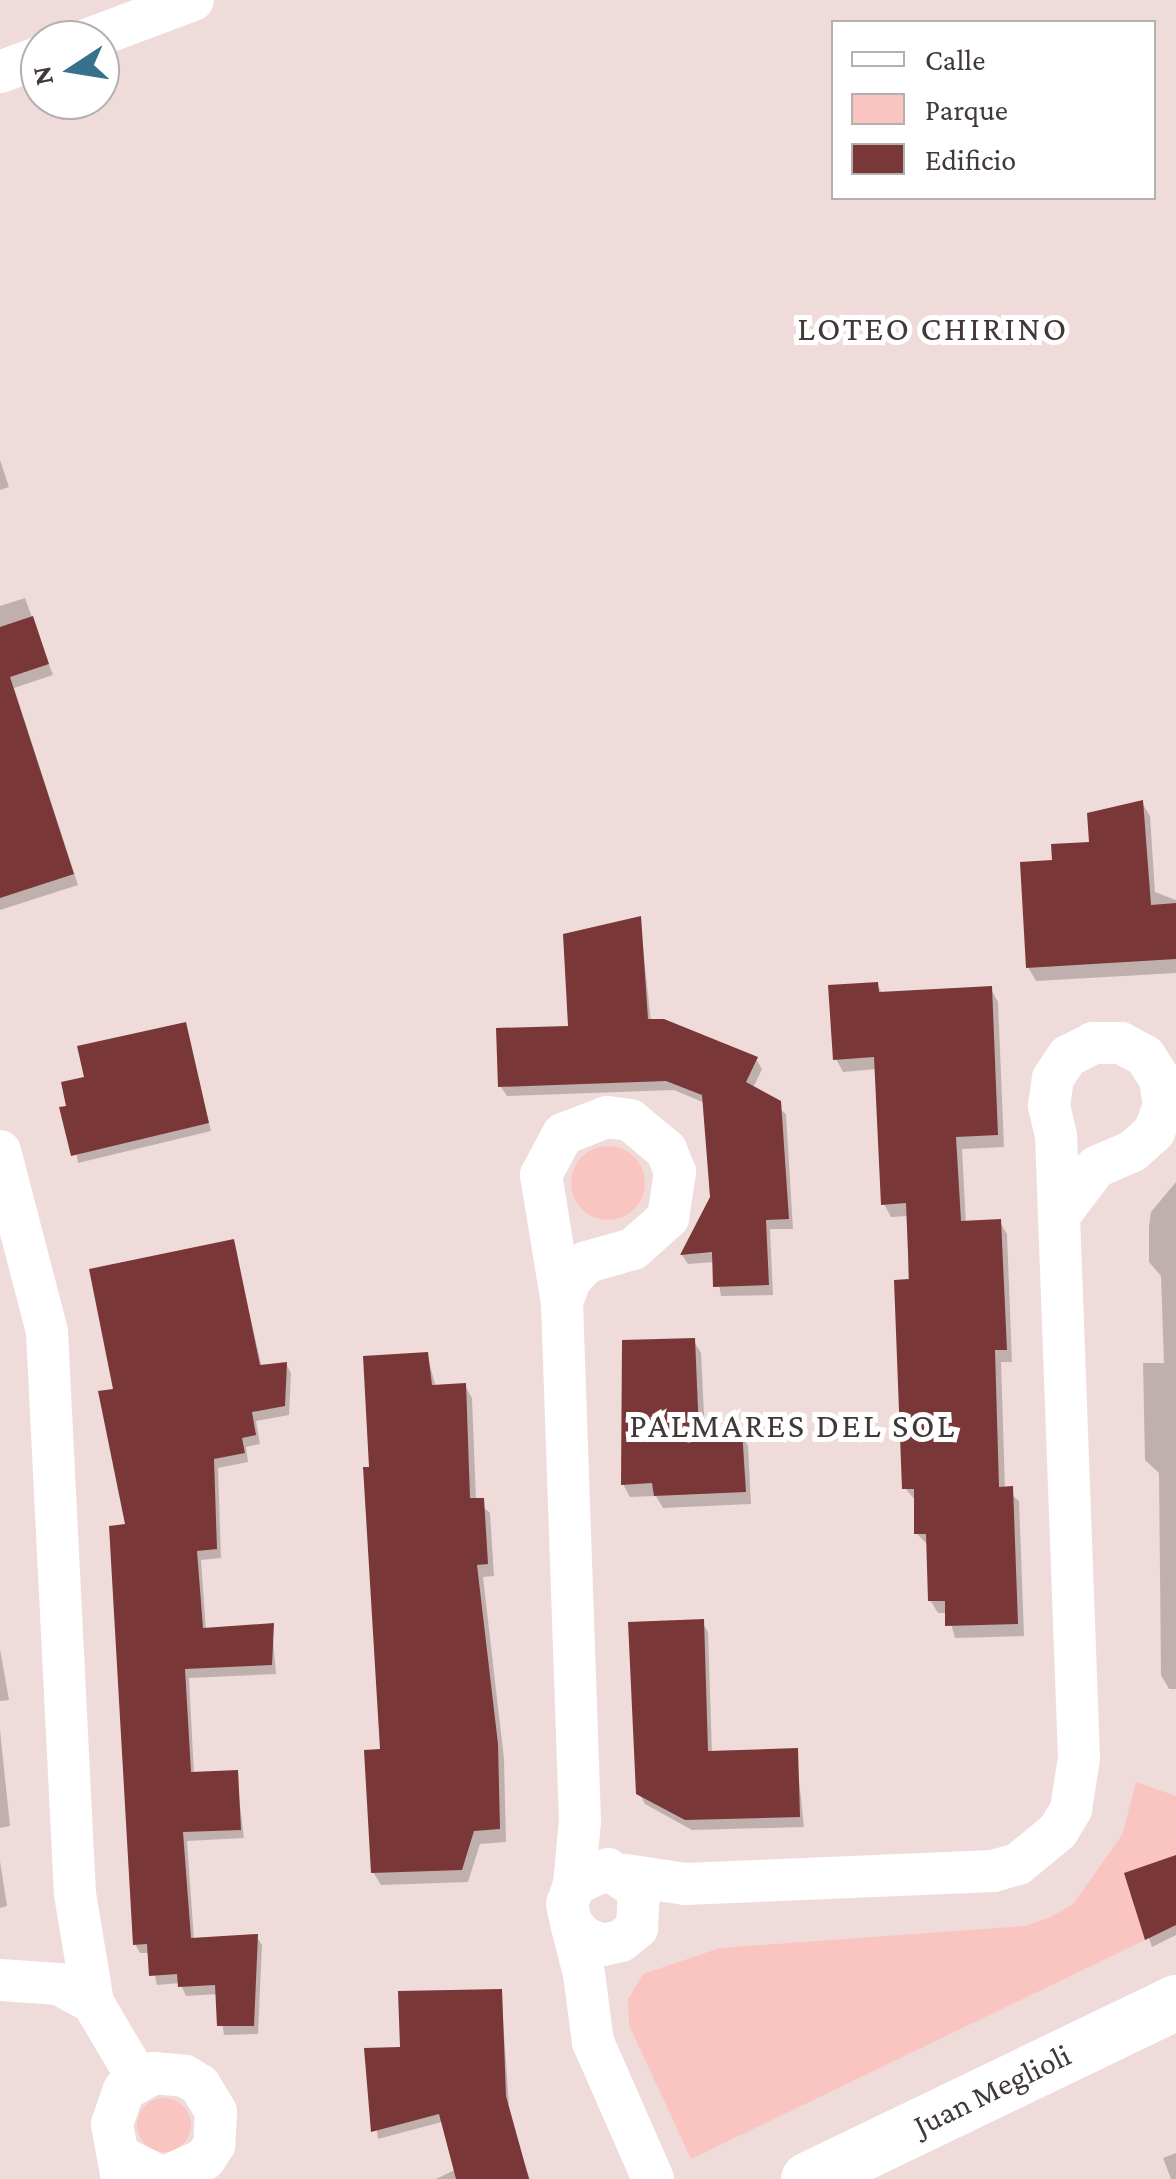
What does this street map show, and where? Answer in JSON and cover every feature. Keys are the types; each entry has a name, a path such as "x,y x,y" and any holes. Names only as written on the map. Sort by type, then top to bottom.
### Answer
{"main road":[{"name":"Juan Meglioli","path":"808,2179 1176,2002"}],"street":[{"path":"120,27 192,0"},
{"path":"0,1152 47,1332 75,1894 92,2004 138,2079"},
{"path":"607,1900 685,1884 993,1871 1040,1850 1071,1809 1079,1758 1059,1216"},
{"path":"562,1303 580,1821 607,1900 587,1991 599,2061 653,2179"},
{"path":"0,1980 59,1984 92,2004"},
{"path":"153,2073 185,2076 210,2098 216,2112 214,2144 193,2174 163,2178 122,2169 112,2124 124,2090 138,2079 153,2073"}],"green space":[{"path":"608,1146 634,1157 645,1183 634,1209 608,1220 582,1209 571,1183 582,1157"},
{"path":"1136,1782 1176,1796 1176,1925 691,2159 629,2025 628,1999 643,1974 720,1948 1025,1926 1051,1917 1073,1904 1122,1835"},
{"path":"164,2098 183,2106 191,2125 183,2144 164,2152 145,2144 137,2125 145,2106"}],"building":[{"path":"33,616 49,664 10,677 74,874 0,898 0,627"},
{"path":"1143,800 1151,905 1176,903 1176,959 1026,968 1020,862 1052,860 1051,844 1089,842 1087,813"},
{"path":"641,916 648,1019 664,1019 758,1057 746,1082 781,1101 789,1219 766,1220 769,1285 713,1287 712,1252 680,1255 710,1197 702,1095 666,1081 498,1087 496,1028 568,1026 563,934"},
{"path":"878,982 879,992 992,986 998,1135 956,1137 961,1221 1001,1219 1007,1350 995,1350 999,1487 1013,1486 1018,1624 945,1626 945,1601 928,1601 926,1534 914,1534 914,1489 902,1489 894,1280 909,1279 906,1203 881,1205 874,1057 833,1060 828,985"},
{"path":"186,1022 209,1123 71,1156 59,1107 66,1106 61,1082 84,1077 77,1046"},
{"path":"234,1239 260,1365 287,1362 285,1406 252,1412 256,1435 242,1438 245,1453 214,1459 217,1549 197,1551 203,1628 274,1623 272,1665 185,1669 191,1772 238,1770 241,1830 183,1832 191,1938 258,1934 254,2026 217,2026 215,1985 178,1987 177,1974 149,1976 147,1944 133,1945 109,1526 125,1524 98,1391 113,1389 89,1269"},
{"path":"695,1338 699,1433 742,1430 746,1492 654,1496 652,1483 621,1485 622,1340"},
{"path":"428,1352 432,1385 466,1383 470,1498 484,1498 488,1564 477,1565 498,1744 500,1829 474,1831 462,1870 371,1873 364,1750 380,1749 363,1467 369,1467 363,1356"},
{"path":"704,1619 708,1751 798,1748 800,1817 685,1820 636,1794 628,1622"},
{"path":"1176,1855 1176,1925 1145,1940 1124,1873"},
{"path":"502,1989 506,2096 529,2179 456,2179 439,2114 371,2132 364,2048 400,2047 398,1991"}],"district":[{"name":"LOTEO CHIRINO","path":"933,329"},
{"name":"PALMARES DEL SOL","path":"793,1426"}]}
